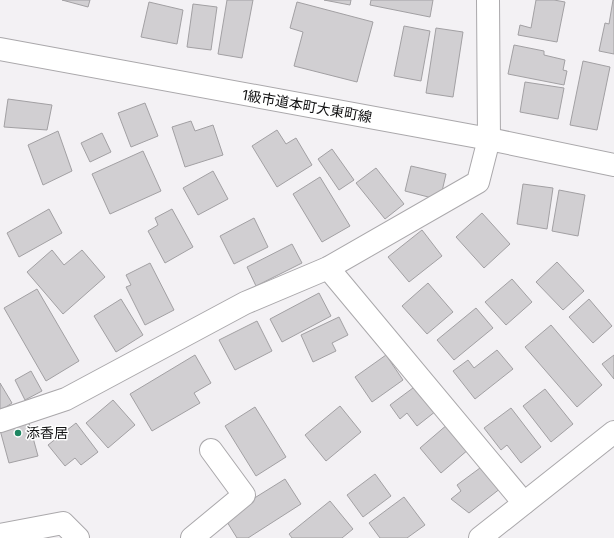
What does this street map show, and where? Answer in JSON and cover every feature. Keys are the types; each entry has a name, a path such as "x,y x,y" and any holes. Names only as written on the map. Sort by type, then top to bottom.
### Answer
{"street":[{"path":"0,421 66,399 245,304 328,268 478,182 489,139 488,0"},
{"name":"1級市道本町大東町線","path":"0,49 489,139 614,165"},
{"path":"328,268 524,503"},
{"path":"480,538 614,432"},
{"path":"192,538 244,495 211,450"},
{"path":"0,535 63,522 78,538"}],"building":[{"path":"62,0 90,0 88,7"},
{"path":"227,0 253,0 242,58 218,54"},
{"path":"324,0 351,0 350,5"},
{"path":"371,0 433,0 430,17 370,5"},
{"path":"536,0 554,0 565,2 557,42 518,35 520,25 531,28"},
{"path":"613,0 614,54 599,51 605,23 609,24"},
{"path":"149,2 183,10 177,44 141,37"},
{"path":"297,2 373,22 357,82 294,66 303,32 290,28"},
{"path":"193,4 217,7 211,50 187,47"},
{"path":"404,26 430,31 421,81 394,76"},
{"path":"436,28 463,32 453,97 426,93"},
{"path":"514,45 544,51 544,55 565,60 563,70 567,71 564,85 508,74"},
{"path":"583,61 610,67 597,130 570,125"},
{"path":"525,82 564,88 558,119 520,112"},
{"path":"8,99 52,105 47,130 4,127"},
{"path":"145,103 158,136 131,147 118,113"},
{"path":"191,121 195,131 213,125 223,155 185,167 172,127"},
{"path":"277,130 286,144 296,138 312,165 277,187 252,146"},
{"path":"58,131 72,171 43,185 28,145"},
{"path":"102,133 111,152 90,162 81,143"},
{"path":"332,149 354,180 339,190 318,159"},
{"path":"143,151 161,191 110,214 92,174"},
{"path":"411,166 446,174 440,200 405,191"},
{"path":"376,168 404,204 385,219 356,183"},
{"path":"213,171 228,199 198,215 183,188"},
{"path":"320,177 350,226 322,242 293,194"},
{"path":"523,184 553,188 547,229 517,224"},
{"path":"559,190 585,195 578,236 552,231"},
{"path":"49,209 62,233 19,257 7,233"},
{"path":"172,209 193,247 165,263 148,231 158,225 155,218"},
{"path":"482,213 510,244 484,268 456,237"},
{"path":"254,218 268,247 234,264 220,236"},
{"path":"422,230 442,256 409,282 388,257"},
{"path":"292,244 302,263 256,286 247,267"},
{"path":"52,250 64,265 82,250 105,277 63,314 27,272"},
{"path":"557,262 584,291 563,310 536,282"},
{"path":"150,263 174,310 145,325 126,287 131,285 126,275"},
{"path":"512,279 532,302 506,325 485,302"},
{"path":"428,283 453,312 427,334 402,306"},
{"path":"37,289 79,361 46,381 4,308"},
{"path":"319,293 331,316 282,342 270,319"},
{"path":"121,299 143,335 116,352 94,316"},
{"path":"589,299 612,326 593,343 569,317"},
{"path":"476,308 493,328 454,360 437,340"},
{"path":"339,317 348,335 332,343 336,351 313,362 301,335"},
{"path":"257,321 272,351 235,370 219,340"},
{"path":"551,325 602,385 577,407 525,347"},
{"path":"497,350 513,369 475,399 453,371 468,360 474,368"},
{"path":"195,355 211,383 194,393 200,403 152,431 130,394"},
{"path":"386,355 403,380 372,402 355,377"},
{"path":"614,355 614,379 602,364"},
{"path":"31,371 42,391 25,400 15,380"},
{"path":"0,383 12,403 0,411"},
{"path":"417,385 436,411 417,426 407,413 400,419 390,405"},
{"path":"545,389 573,424 551,442 523,406"},
{"path":"113,400 135,425 108,448 86,423"},
{"path":"340,406 361,432 326,461 305,435"},
{"path":"255,407 286,457 256,476 225,426"},
{"path":"511,408 541,447 521,463 507,445 501,450 484,428"},
{"path":"29,423 38,456 9,463 0,430"},
{"path":"76,423 98,452 81,465 75,458 65,466 48,445"},
{"path":"448,424 469,449 441,473 420,448"},
{"path":"484,465 501,488 469,513 451,499 461,491 457,485"},
{"path":"375,474 391,496 363,517 347,495"},
{"path":"285,479 301,504 248,538 237,538 224,517"},
{"path":"404,497 425,525 407,538 380,538 369,523"},
{"path":"330,501 353,529 342,538 292,538 289,534"}],"place":[{"name":"添香居","path":"18,433"}]}
